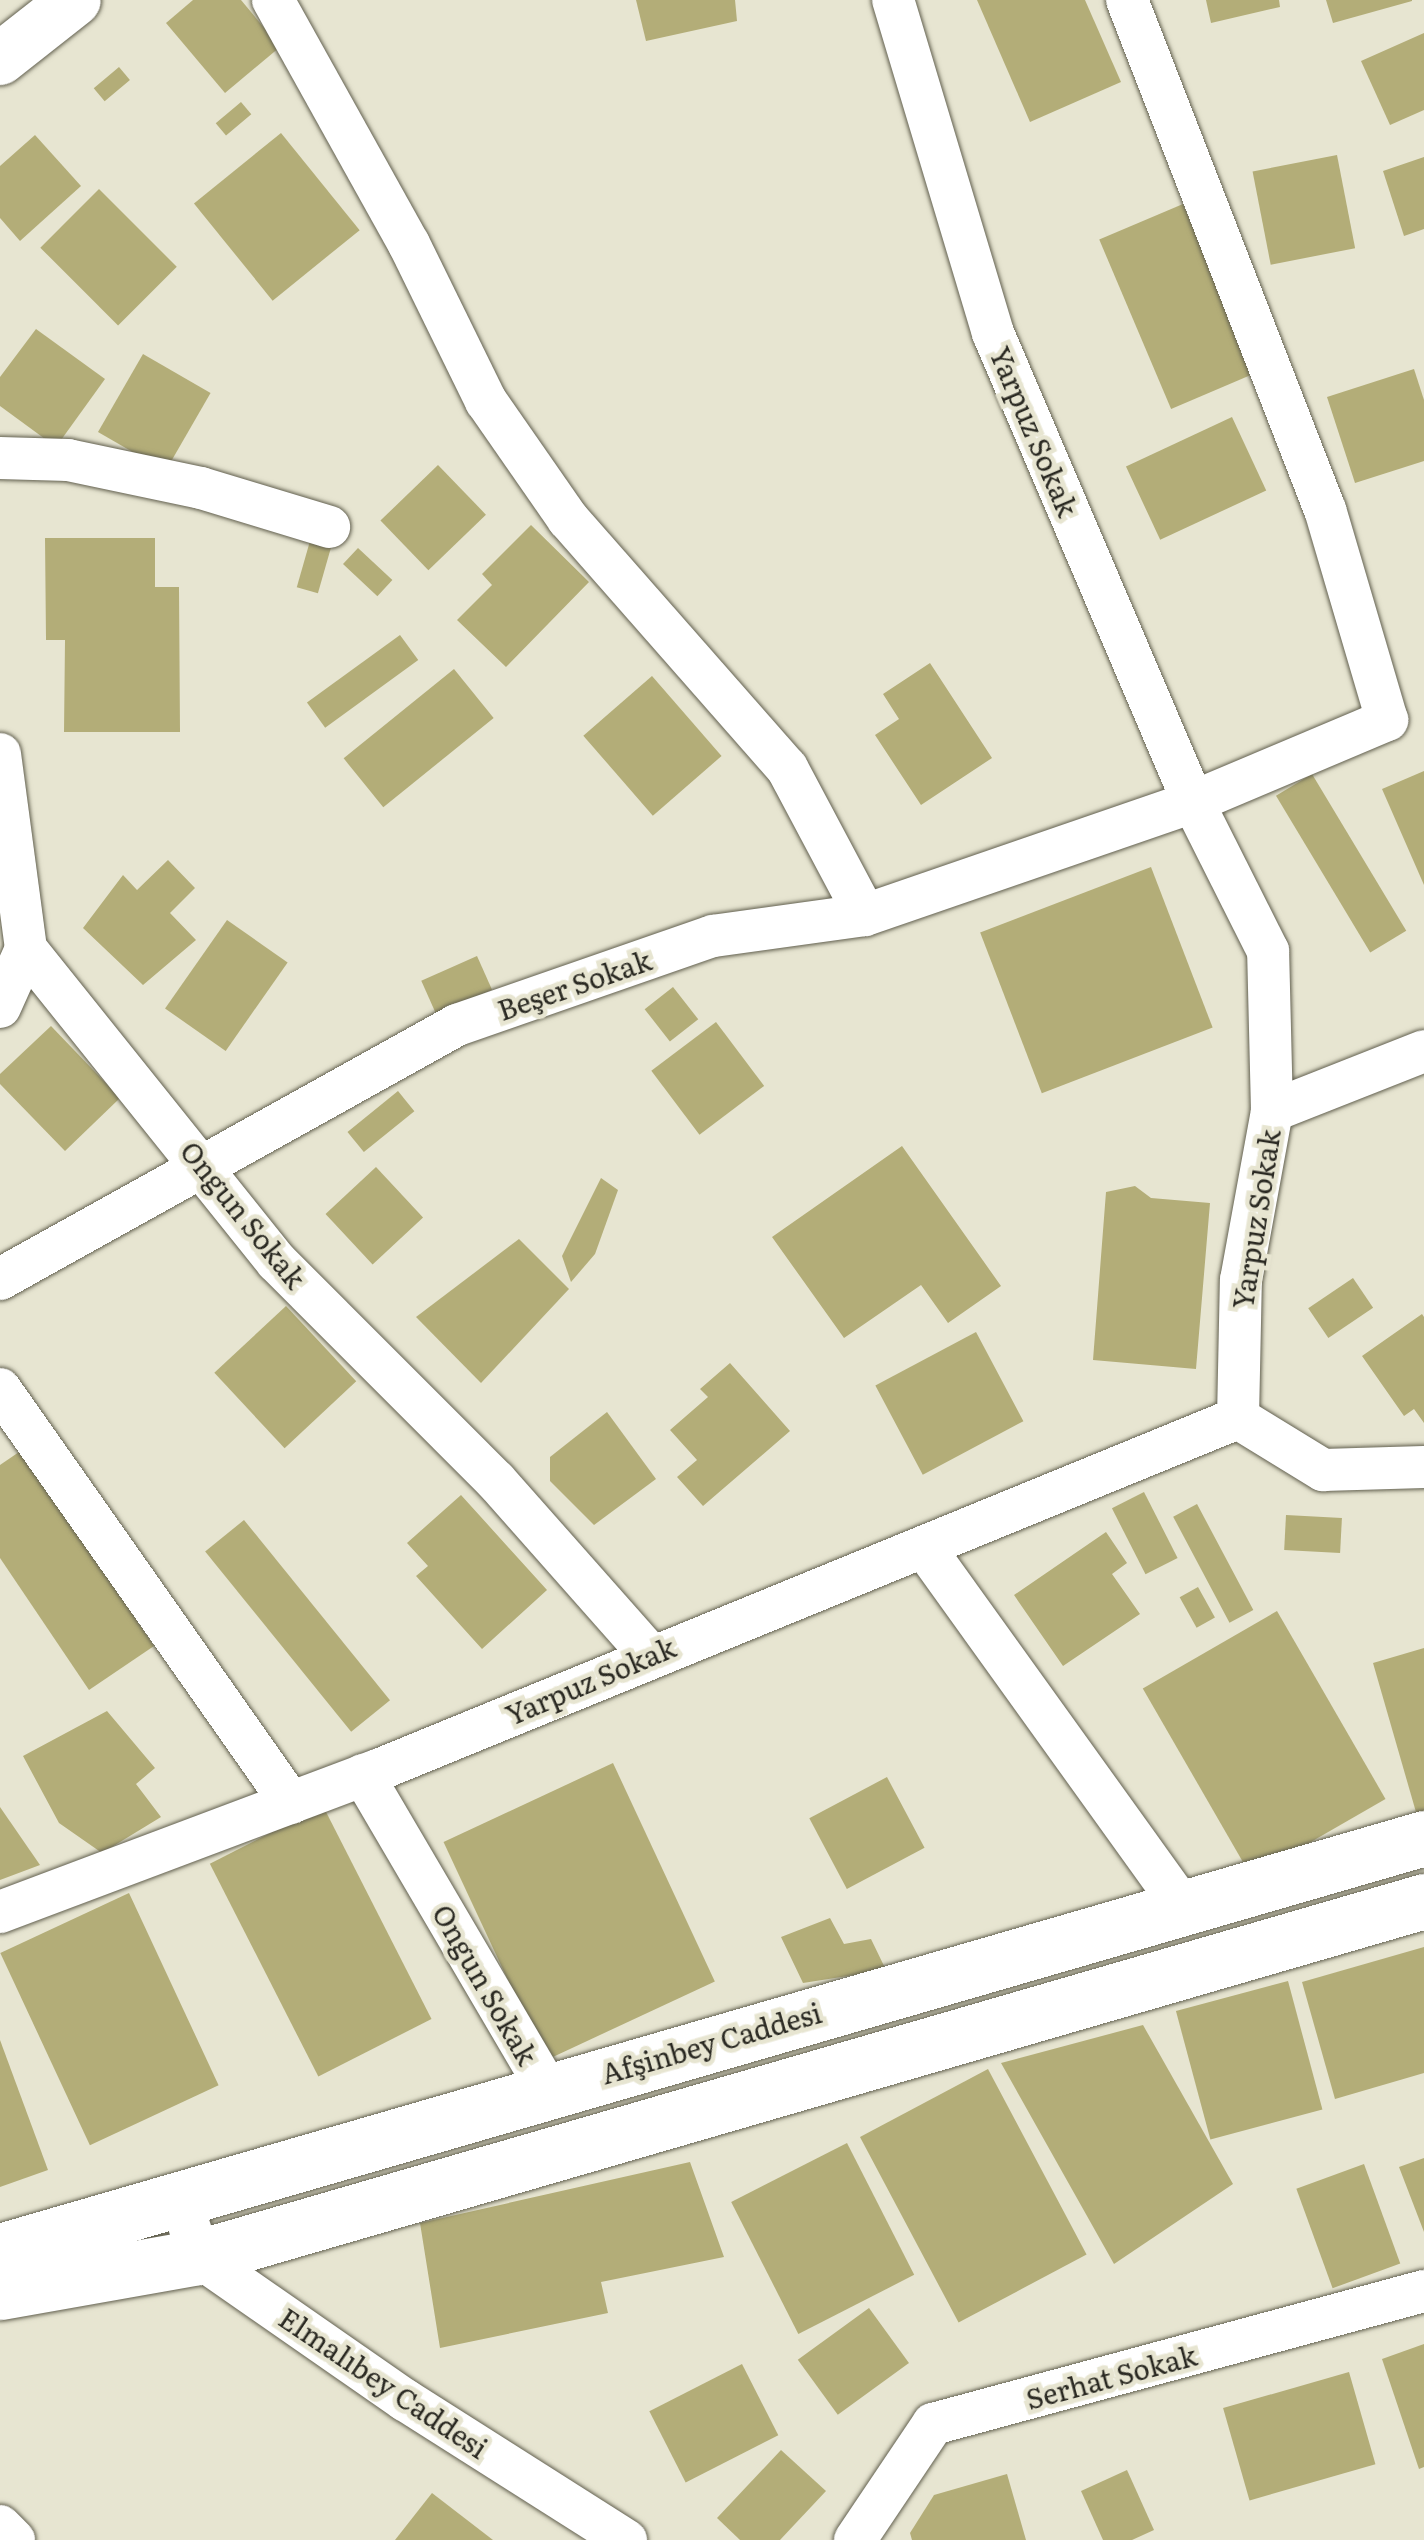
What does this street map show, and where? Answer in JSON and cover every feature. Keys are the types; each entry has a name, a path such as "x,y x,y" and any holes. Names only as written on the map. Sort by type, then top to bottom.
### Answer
{"main road":[{"name":"Afşinbey Caddesi","path":"0,2251 179,2194 1424,1840"},
{"path":"0,2292 199,2257 1424,1901"}],"street":[{"path":"0,59 75,0"},
{"path":"273,0 410,244 486,401 568,520 787,768 865,915"},
{"name":"Yarpuz Sokak","path":"0,1912 363,1775 649,1654 1238,1418 1241,1280 1272,1111 1268,951 1193,802 993,332 893,0"},
{"name":"Beşer Sokak","path":"6,1264 205,1166 457,1025 713,936 865,915 1193,802 1387,720 1326,510 1127,0"},
{"path":"0,458 87,464 329,527"},
{"path":"0,754 26,949 0,1006"},
{"name":"Ongun Sokak","path":"26,949 205,1166 277,1262 496,1481 649,1654"},
{"path":"1272,1111 1424,1052"},
{"path":"0,1389 292,1803"},
{"path":"1238,1418 1323,1470 1424,1466"},
{"path":"924,1547 1182,1906"},
{"name":"Ongun Sokak","path":"363,1775 548,2090"},
{"path":"179,2194 199,2257"},
{"name":"Elmalıbey Caddesi","path":"199,2257 405,2400 626,2540"},
{"name":"Serhat Sokak","path":"855,2540 934,2424 1424,2292"},
{"path":"0,2526 14,2540"}],"building":[{"path":"193,0 241,0 280,47 225,93 166,23"},
{"path":"636,0 735,0 737,21 646,41"},
{"path":"977,0 1085,0 1121,82 1030,122"},
{"path":"1206,0 1279,0 1280,7 1211,23"},
{"path":"1326,0 1412,0 1412,1 1333,23"},
{"path":"1424,33 1424,110 1390,125 1361,61"},
{"path":"119,67 130,80 105,101 94,88"},
{"path":"241,102 251,114 226,135 216,123"},
{"path":"281,133 360,230 273,301 194,203"},
{"path":"35,135 81,186 20,241 0,218 0,166"},
{"path":"1337,155 1355,248 1271,265 1253,171"},
{"path":"1424,157 1424,229 1404,236 1383,171"},
{"path":"99,189 177,267 118,325 40,248"},
{"path":"1183,204 1255,373 1171,409 1099,240"},
{"path":"36,329 105,379 56,447 0,406 0,377"},
{"path":"143,354 211,393 166,471 98,432"},
{"path":"1414,369 1424,400 1424,461 1355,483 1327,397"},
{"path":"1232,417 1266,490 1160,540 1126,466"},
{"path":"438,465 486,515 428,570 380,521"},
{"path":"531,525 589,582 506,667 457,620 492,585 482,574"},
{"path":"45,538 155,538 155,587 179,587 180,732 64,732 65,640 46,640"},
{"path":"310,541 331,547 318,593 297,587"},
{"path":"358,548 392,580 377,596 343,564"},
{"path":"400,635 418,660 325,728 307,703"},
{"path":"930,663 992,758 921,805 875,735 899,719 883,694"},
{"path":"454,669 494,718 383,807 344,758"},
{"path":"652,676 722,756 653,816 583,736"},
{"path":"1424,771 1424,885 1382,789"},
{"path":"1312,774 1406,931 1370,952 1276,796"},
{"path":"168,860 195,888 170,913 196,940 143,985 83,928 123,875 137,890"},
{"path":"1151,867 1213,1028 1042,1093 980,933"},
{"path":"227,920 288,962 226,1051 165,1008"},
{"path":"477,956 492,990 436,1015 421,981"},
{"path":"673,987 698,1019 670,1041 645,1009"},
{"path":"716,1022 764,1086 699,1135 651,1071"},
{"path":"51,1026 120,1098 65,1151 0,1084 0,1074"},
{"path":"398,1091 414,1111 364,1152 347,1132"},
{"path":"902,1146 1001,1286 948,1323 921,1285 844,1338 772,1237"},
{"path":"376,1167 423,1217 373,1265 326,1214"},
{"path":"601,1178 618,1190 595,1254 571,1282 562,1256"},
{"path":"1135,1186 1151,1198 1210,1203 1196,1369 1093,1360 1106,1192"},
{"path":"519,1239 569,1289 481,1383 416,1317"},
{"path":"1353,1278 1373,1308 1328,1338 1308,1308"},
{"path":"286,1306 356,1381 285,1448 214,1373"},
{"path":"1422,1314 1424,1423 1414,1409 1404,1416 1362,1356"},
{"path":"976,1332 1023,1421 923,1475 875,1386"},
{"path":"730,1363 790,1431 703,1506 677,1477 697,1460 670,1430 708,1397 700,1389"},
{"path":"607,1412 656,1479 594,1525 550,1481 550,1457"},
{"path":"22,1450 154,1646 89,1690 0,1558 0,1465"},
{"path":"1144,1492 1178,1558 1146,1574 1112,1508"},
{"path":"461,1495 547,1590 482,1649 416,1576 428,1566 407,1543"},
{"path":"1197,1504 1253,1610 1229,1623 1173,1517"},
{"path":"1286,1515 1342,1518 1340,1553 1284,1550"},
{"path":"244,1520 390,1700 351,1732 205,1551"},
{"path":"1106,1532 1127,1563 1112,1574 1140,1614 1063,1666 1014,1595"},
{"path":"1198,1587 1215,1618 1197,1628 1180,1597"},
{"path":"1277,1611 1386,1799 1251,1876 1143,1688"},
{"path":"1424,1648 1424,1825 1420,1826 1373,1663"},
{"path":"107,1711 155,1768 136,1784 161,1817 102,1853 59,1823 23,1756"},
{"path":"613,1763 715,1981 545,2060 444,1842"},
{"path":"887,1777 925,1848 847,1889 809,1818"},
{"path":"323,1806 432,2019 318,2077 210,1864"},
{"path":"0,1807 40,1865 0,1880"},
{"path":"129,1893 219,2085 90,2145 0,1953"},
{"path":"830,1918 844,1944 871,1939 886,1970 803,1983 781,1937"},
{"path":"1424,1947 1424,2073 1335,2099 1302,1982"},
{"path":"1288,1981 1322,2109 1210,2139 1176,2011"},
{"path":"1143,2025 1233,2184 1114,2264 1001,2063"},
{"path":"0,2040 48,2170 0,2187"},
{"path":"988,2069 1087,2254 959,2322 860,2137"},
{"path":"847,2143 914,2275 798,2334 731,2202"},
{"path":"1424,2158 1424,2232 1399,2167"},
{"path":"690,2162 724,2257 601,2282 608,2313 440,2348 420,2223"},
{"path":"1364,2164 1400,2264 1333,2288 1296,2189"},
{"path":"869,2308 909,2363 838,2415 798,2360"},
{"path":"1424,2344 1424,2467 1419,2469 1382,2359"},
{"path":"742,2364 778,2435 686,2482 649,2411"},
{"path":"1349,2372 1375,2464 1250,2500 1223,2408"},
{"path":"781,2450 826,2491 780,2540 740,2540 717,2518"},
{"path":"1127,2470 1154,2530 1132,2540 1103,2540 1081,2491"},
{"path":"1007,2474 1026,2540 912,2540 910,2533 934,2495"},
{"path":"432,2493 493,2540 395,2540"}]}
